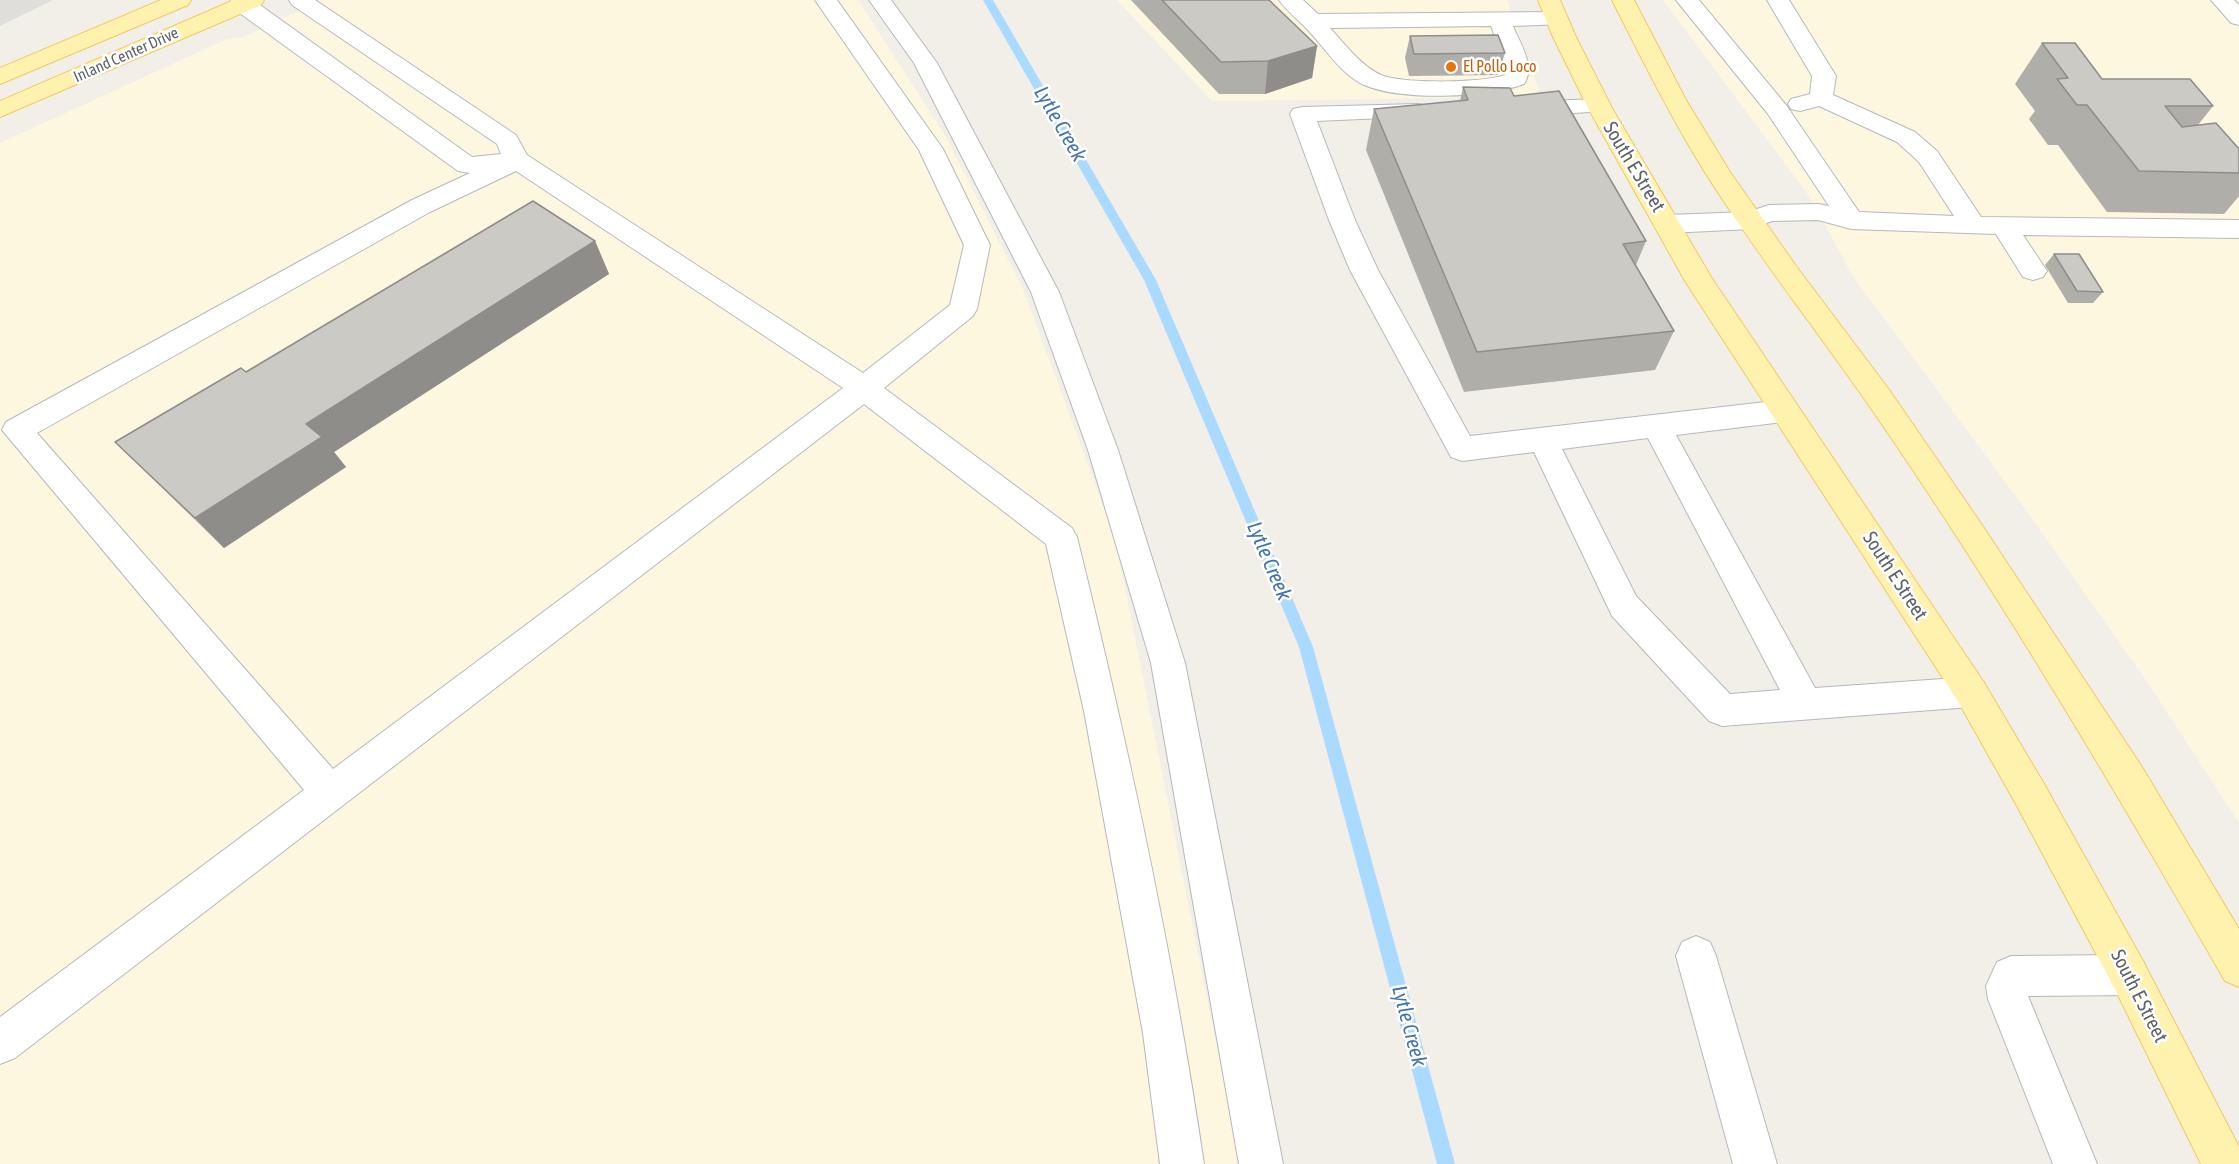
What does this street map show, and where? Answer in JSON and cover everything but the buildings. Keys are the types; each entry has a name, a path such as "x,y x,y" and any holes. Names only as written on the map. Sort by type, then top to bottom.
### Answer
{"main road":[{"name":"Inland Center Drive","path":"0,77 180,0"},
{"path":"1623,0 1674,100 1719,174 1786,273 1880,399 1969,531 2129,779 2239,967"},
{"name":"Inland Center Drive","path":"0,110 246,1"},
{"name":"South E Street","path":"1552,10 1597,106 1668,224 1699,281 1971,692 2129,975 2224,1164"}],"lane":[{"path":"300,0 507,140 517,160 864,388 1061,537 1102,711 1164,1033 1182,1164"},
{"path":"0,1043 864,388 963,309 977,244 931,149 826,0"},
{"path":"880,0 925,63 1045,292 1103,450 1168,663 1261,1164"},
{"path":"1290,0 1354,67 1373,80 1389,86 1507,85 1516,80 1518,72 1516,64 1500,21"},
{"path":"1687,0 1778,110 1851,220"},
{"path":"1778,0 1824,76 1821,98"},
{"path":"2222,0 2239,18"},
{"path":"246,1 467,165 517,160"},
{"path":"1312,21 1468,11 1500,21 1552,10"},
{"path":"1778,110 1821,98 1906,137 1928,157 1972,225"},
{"path":"1597,106 1302,114 1342,220 1364,270 1462,449 1783,411"},
{"path":"331,794 6,428 421,206 517,160"},
{"path":"1668,224 1751,220 1781,230 1811,235 1833,231 1851,220 2004,226 2239,229"},
{"path":"2004,226 2033,272"},
{"path":"1658,427 1805,704"},
{"path":"1543,440 1624,606 1722,710 1971,692"},
{"path":"1696,956 1755,1164"},
{"path":"2075,1164 2008,999 2006,986 2011,976 2129,975"}],"shaded area":[{"path":"0,0 53,0 0,26"},
{"path":"321,0 858,0 946,137 1023,289 1115,538 1240,1164 0,1164 0,143 225,40 244,37"},
{"path":"1117,0 1507,0 1539,90 1532,97 1212,101"},
{"path":"1663,0 2239,0 2239,823 2150,686 2026,510 1854,278 1809,196"}],"waterway":[{"name":"Lytle Creek","path":"988,0 1150,280 1306,647 1446,1164"}],"place":[{"name":"El Pollo Loco","path":"1451,67"}]}
